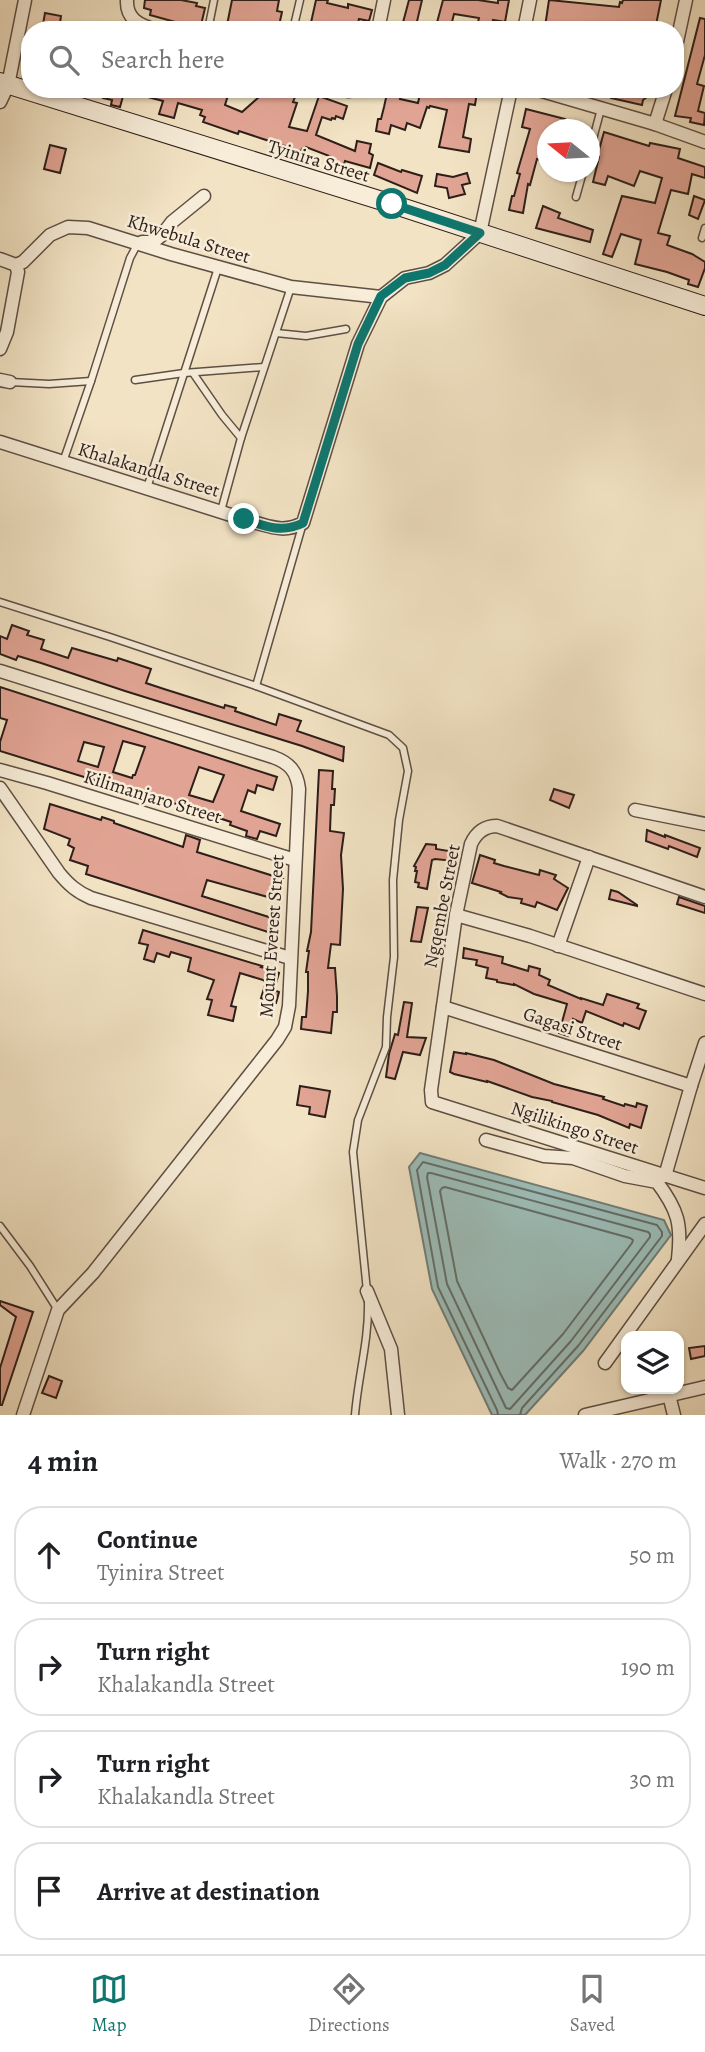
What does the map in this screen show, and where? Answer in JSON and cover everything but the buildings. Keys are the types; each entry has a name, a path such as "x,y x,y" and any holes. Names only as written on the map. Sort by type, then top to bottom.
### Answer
{"street":[{"path":"0,102 25,0"},
{"path":"127,0 129,14 134,21"},
{"path":"380,21 384,0"},
{"path":"526,21 530,0"},
{"path":"681,21 686,0"},
{"name":"Tyinira Street","path":"4,83 21,88"},
{"name":"Tyinira Street","path":"52,98 705,306"},
{"path":"303,523 358,344 381,296 405,278 429,273 445,265 480,233 509,98"},
{"path":"565,98 655,124 705,142"},
{"path":"655,124 663,98"},
{"path":"138,243 153,242 172,222 204,196"},
{"name":"Khwebula Street","path":"16,265 50,235 68,226 88,228 218,268 291,287 381,296"},
{"path":"0,260 16,265 18,272 7,332 0,349"},
{"name":"Khalakandla Street","path":"0,442 253,522 282,529 292,529 303,523"},
{"name":"Mount Everest Street","path":"0,671 273,757 289,765 298,779 299,789 285,1027 93,1273 58,1310 23,1415"},
{"name":"Kilimanjaro Street","path":"0,770 295,860"},
{"path":"0,788 68,885 79,892 91,898 290,958"},
{"path":"635,810 705,824"},
{"name":"Ngqembe Street","path":"432,1102 431,1090 456,915 475,835 489,826 497,826 705,897"},
{"path":"558,946 589,857"},
{"path":"456,915 705,995"},
{"name":"Gagasi Street","path":"443,1007 691,1086"},
{"path":"665,1176 705,1043"},
{"name":"Ngilikingo Street","path":"432,1102 705,1188"},
{"path":"486,1140 544,1156 573,1158 625,1176 657,1182 671,1200 678,1219 678,1259"},
{"path":"605,1363 705,1224"},
{"path":"367,1291 391,1349 398,1415"},
{"path":"585,1415 705,1387"},
{"path":"669,1395 674,1415"}],"lane":[{"path":"210,21 214,0"},
{"path":"295,21 300,0"},
{"path":"598,119 601,109"},
{"path":"576,198 580,182"},
{"path":"702,238 705,228"},
{"path":"62,462 130,258 138,243"},
{"path":"147,488 218,268"},
{"path":"221,511 241,438 291,287"},
{"path":"276,333 306,336 346,329"},
{"path":"135,380 264,367"},
{"path":"193,373 241,438"},
{"path":"5,381 49,384 91,381"},
{"path":"256,686 303,523"},
{"path":"0,602 256,686 389,735 403,748 408,771 399,820 393,880 394,957 386,1047 358,1120 353,1152 367,1291 367,1326 355,1415"},
{"path":"0,1226 58,1310"}],"water":[{"path":"420,1153 664,1220 671,1235 583,1351 525,1415 492,1415 432,1289 409,1167"}],"route":[{"path":"244,519 282,529 292,529 303,523 358,344 381,296 405,278 429,273 445,265 480,233 392,204"}]}
